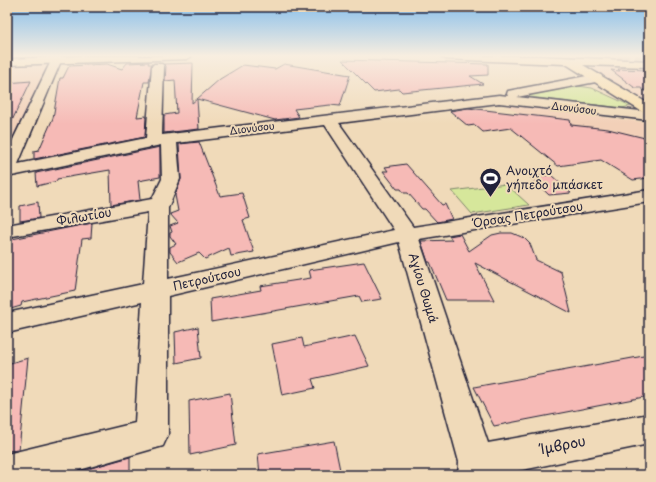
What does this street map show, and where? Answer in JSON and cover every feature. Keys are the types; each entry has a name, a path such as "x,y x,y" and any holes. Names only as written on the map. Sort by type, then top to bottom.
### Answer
{"main road":[{"path":"598,78 649,110"}],"street":[{"path":"7,171 48,78"},
{"path":"7,472 151,435 158,208 172,176 162,140 159,78"},
{"name":"Διονύσου","path":"499,99 511,94 594,78"},
{"name":"Διονύσου","path":"7,171 162,140 499,99 649,116"},
{"name":"Αγίου Θωμά","path":"329,119 361,155 407,234 476,468"},
{"name":"Όρσας Πετρούτσου","path":"407,234 649,196"},
{"name":"Φιλωτίου","path":"7,231 160,204"},
{"name":"Πετρούτσου","path":"7,323 407,234"},
{"name":"Ίμβρου","path":"476,468 649,429"}],"shaded area":[{"path":"7,78 43,78 7,150"},
{"path":"607,78 649,78 649,103"},
{"path":"506,105 649,123 649,166 574,151"}],"green space":[{"path":"578,86 592,88 631,106 622,108 529,97 530,95"},
{"name":"Ανοιχτό γήπεδο μπάσκετ","path":"506,184 529,205 472,214 452,191"}],"building":[{"path":"60,78 150,78 149,82 144,82 137,117 146,116 145,137 34,159 34,151 39,150 53,118"},
{"path":"165,78 193,78 192,103 197,99 199,129 164,133 164,115 177,113 175,80 165,81"},
{"path":"349,78 340,106 330,105 294,109 299,117 275,120 197,99 220,79"},
{"path":"360,78 474,78 483,84 402,92 399,89 374,92"},
{"path":"622,78 649,78 649,94 641,88 635,88"},
{"path":"31,81 7,131 7,83"},
{"path":"468,108 570,120 571,125 608,129 649,139 649,178 633,180 601,160 558,166 511,128 483,132 475,125 468,126 450,111"},
{"path":"199,142 220,196 242,193 250,218 243,220 254,252 231,256 229,248 205,259 199,253 178,262 170,252 170,247 176,244 170,236 170,233 172,232 170,226 178,223 170,214 178,211 175,195 181,179 179,144"},
{"path":"160,147 160,177 138,181 140,200 111,205 110,170 57,179 57,181 37,186 36,173"},
{"path":"406,164 442,205 445,204 452,219 437,222 425,209 422,209 408,193 404,193 401,189 397,189 383,171 388,171 385,167"},
{"path":"551,175 571,193 549,195 530,177"},
{"path":"38,202 39,218 20,221 20,206"},
{"path":"92,223 91,238 82,239 75,291 22,302 21,306 7,310 7,240"},
{"path":"512,233 524,238 530,244 536,260 561,272 571,313 475,263 494,300 446,300 430,262 428,262 421,241 452,240 449,236 460,234 469,251 492,235"},
{"path":"364,262 382,299 362,302 359,296 211,322 210,299 261,290 260,286 311,278 309,270"},
{"path":"198,327 201,358 176,363 175,332"},
{"path":"355,336 369,366 312,379 315,388 282,395 272,344 302,338 304,347"},
{"path":"649,355 649,396 494,426 474,387"},
{"path":"28,358 19,450 7,451 7,364"},
{"path":"230,393 236,445 190,455 189,401"},
{"path":"334,441 341,475 260,475 258,454"},
{"path":"130,457 130,475 77,475 77,472"}],"place":[{"name":"Ανοιχτό γήπεδο μπάσκετ","path":"490,198"}]}
